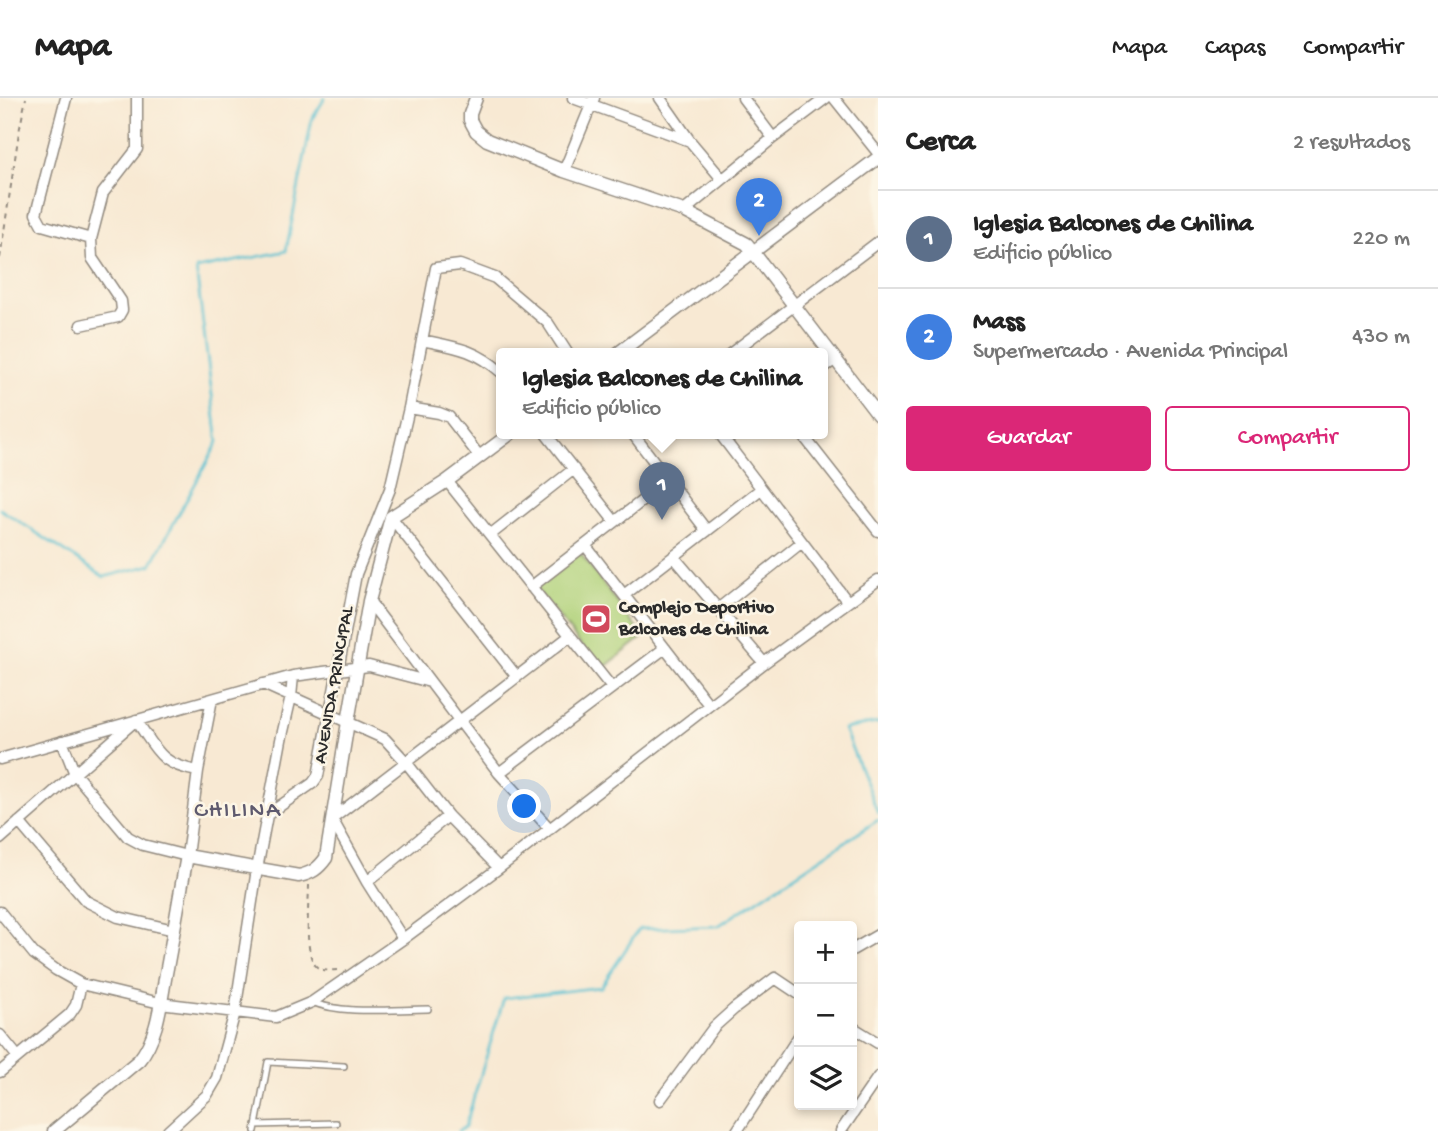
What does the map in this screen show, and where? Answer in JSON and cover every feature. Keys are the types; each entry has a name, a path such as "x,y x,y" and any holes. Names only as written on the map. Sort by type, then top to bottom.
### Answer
{"street":[{"path":"66,98 36,214 42,225 91,239"},
{"path":"81,325 118,317 122,310 121,301 92,258 91,239 103,193 137,149 138,98"},
{"path":"476,98 470,114 472,126 499,146 684,211 747,244 827,348"},
{"path":"573,98 593,102 690,141"},
{"path":"660,98 690,141 722,179"},
{"path":"743,98 774,138"},
{"path":"684,211 826,98"},
{"path":"625,348 878,155 834,98"},
{"path":"564,171 593,102"},
{"path":"738,348 878,242"},
{"path":"267,815 313,783 318,776 356,574 390,489 436,268 460,265 495,278 548,323 564,348"},
{"path":"422,340 466,349 496,368"},
{"path":"828,350 878,415"},
{"path":"828,364 835,359"},
{"path":"409,408 449,417 480,457"},
{"path":"503,439 447,481 391,517 517,677"},
{"path":"550,439 615,522"},
{"path":"637,439 707,531"},
{"path":"726,439 847,601"},
{"path":"806,439 878,531"},
{"path":"490,535 574,469"},
{"path":"531,587 669,480"},
{"path":"447,481 612,688"},
{"path":"624,595 761,489"},
{"name":"AVENIDA PRINCIPAL","path":"309,874 319,868 326,858 369,601 391,517"},
{"path":"718,609 802,542"},
{"path":"585,545 709,705"},
{"path":"674,557 764,663"},
{"path":"0,912 34,954 81,984 160,1003 276,1017 312,1002 403,939 764,663 878,580"},
{"path":"369,601 499,773 550,828"},
{"path":"403,939 332,819 570,636"},
{"path":"499,773 665,648"},
{"path":"0,759 293,676 369,666 430,682"},
{"path":"168,1131 207,1095 217,1078 235,1012 257,869 293,676"},
{"path":"262,684 385,739 448,816 499,868"},
{"path":"54,1131 139,1060 146,1052 152,1037 174,930 198,771 212,699"},
{"path":"136,720 162,757 178,767 198,771"},
{"path":"0,839 136,720"},
{"path":"62,741 75,774 128,837 143,845 187,856 299,876 309,874"},
{"path":"367,882 448,816"},
{"path":"19,822 86,901 118,917 174,930"},
{"path":"857,947 878,935"},
{"path":"660,1100 714,1027 734,1009 775,978 794,990"},
{"path":"0,1072 70,1014 76,1005 81,984"},
{"path":"857,1030 878,1043"},
{"path":"0,1035 18,1057"},
{"path":"737,1131 794,1044"},
{"path":"841,1131 878,1077"}],"lane":[{"path":"312,1002 349,1009 428,1009"},
{"path":"336,1123 255,1128 268,1062 344,1066"}],"path":[{"path":"0,258 26,98"},
{"path":"309,874 308,947 311,958 316,967 326,971 343,970 349,975"}],"green space":[{"name":"Complejo Deportivo Balcones de Chilina","path":"578,550 643,637 601,670 533,585"}],"waterway":[{"path":"0,509 104,577 151,565 218,442 196,269 286,251 312,119 325,98"},
{"path":"878,723 844,729 878,813"},
{"path":"458,1131 465,1127 504,998 601,987 639,929 718,926 878,820"}],"place":[{"name":"Mass","path":"759,236"},
{"name":"Iglesia Balcones de Chilina","path":"662,520"},
{"name":"Complejo Deportivo Balcones de Chilina","path":"596,619"}],"district":[{"name":"CHILINA","path":"238,811"}]}
